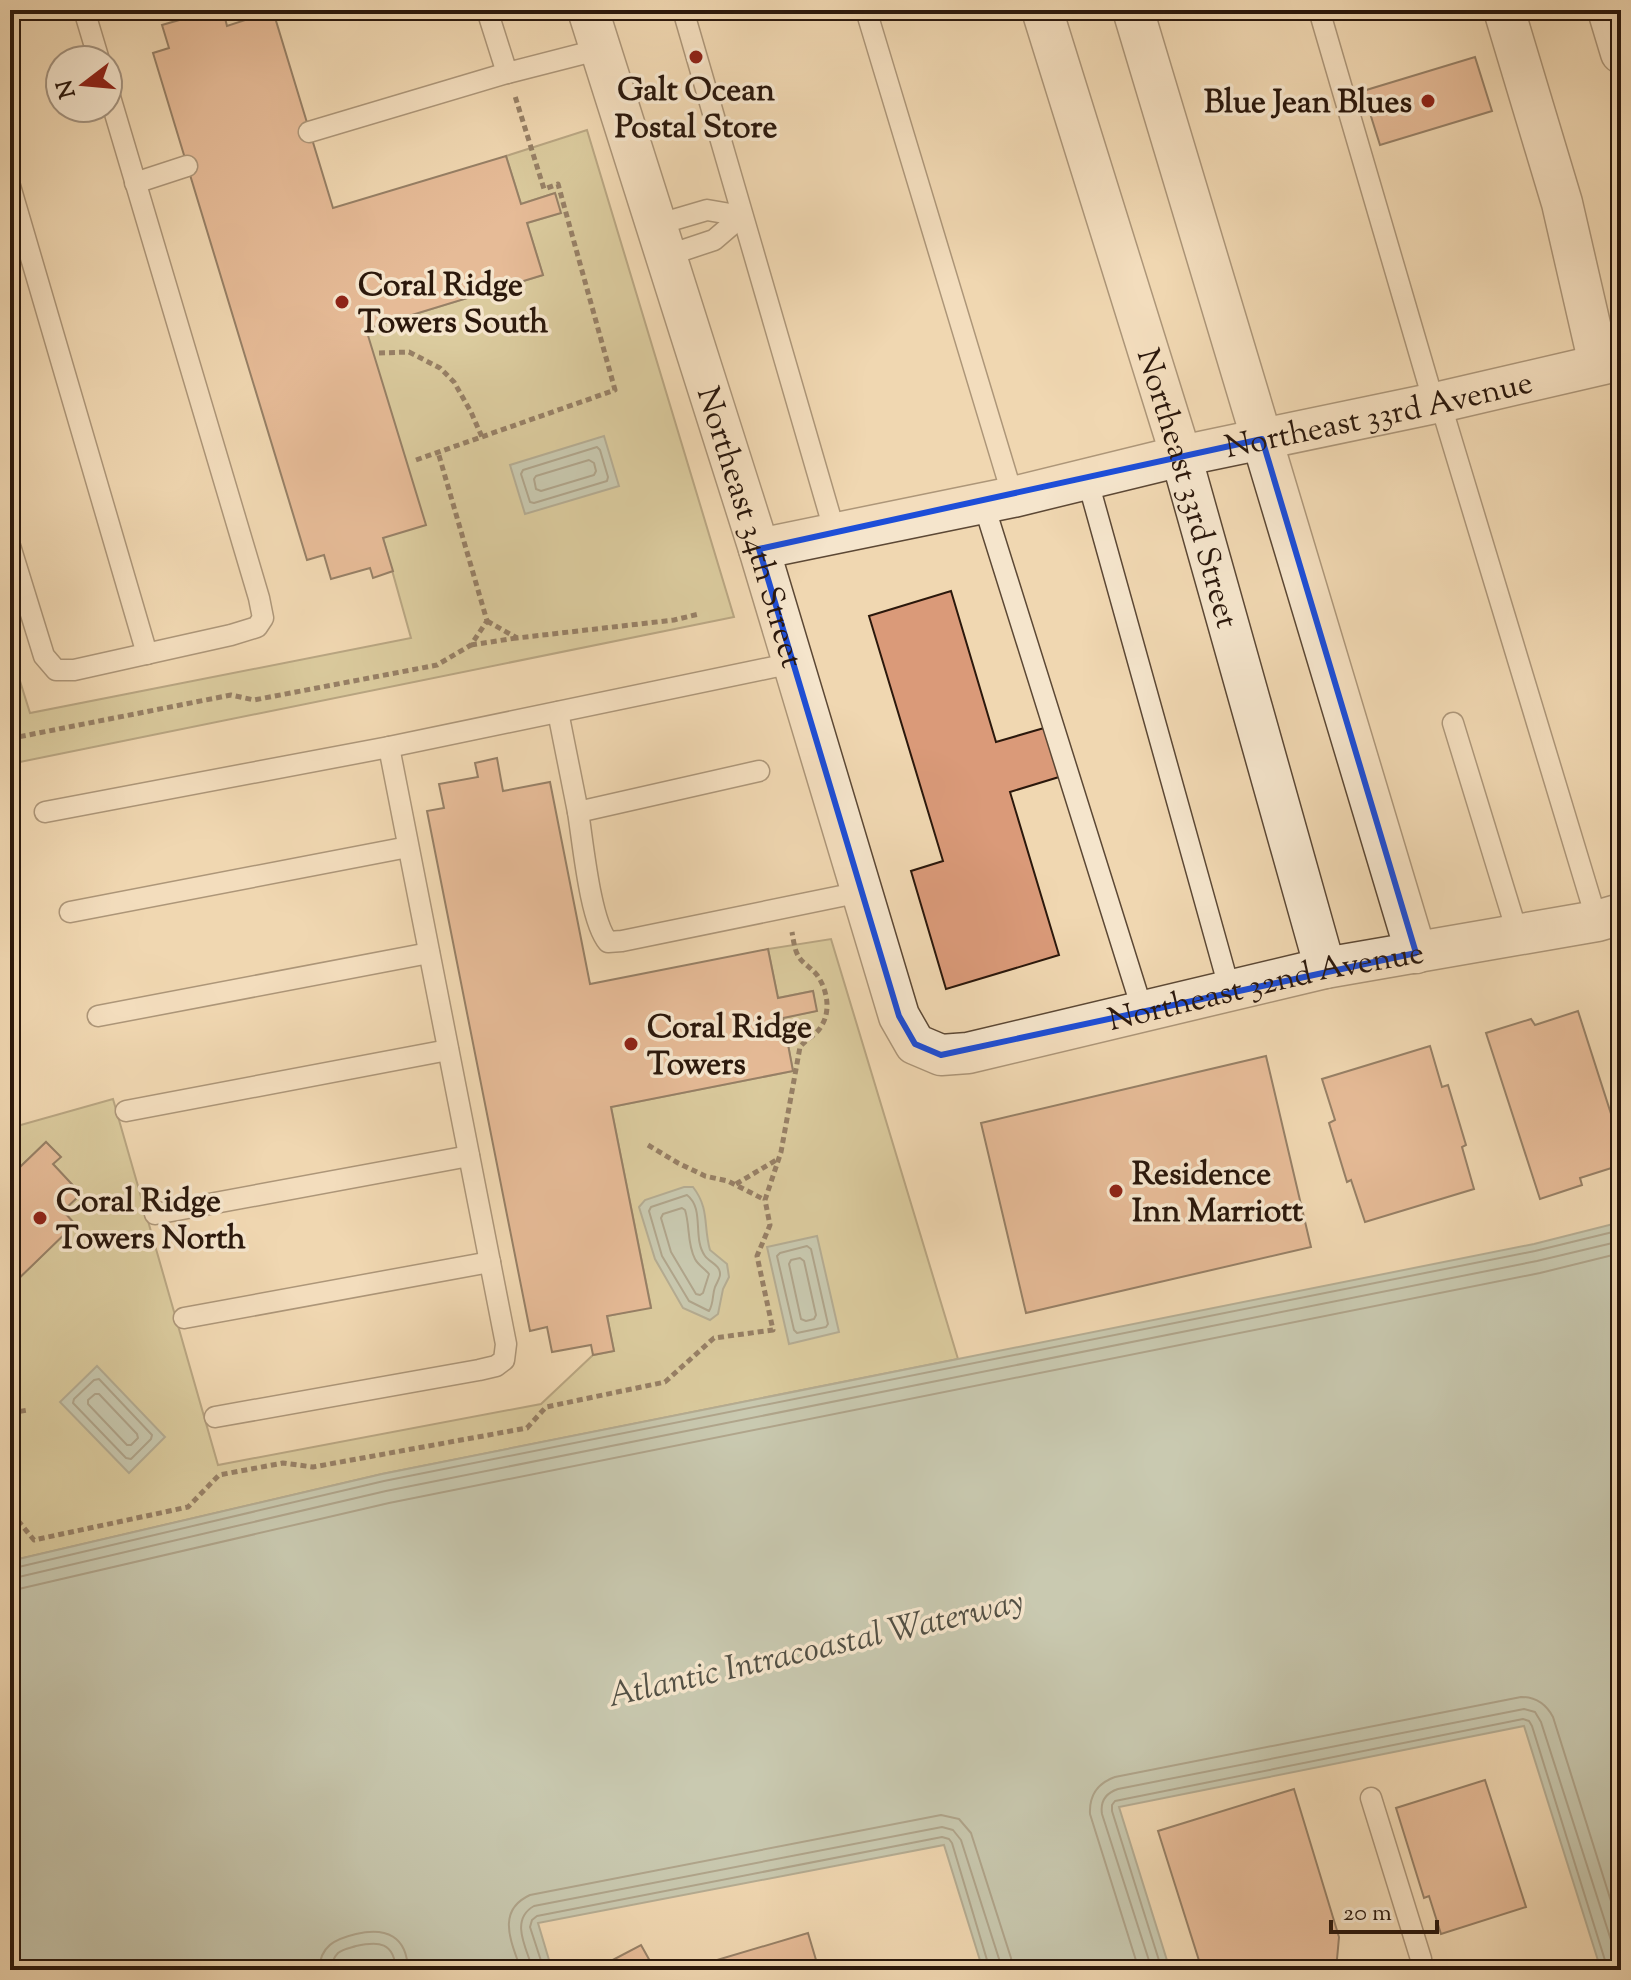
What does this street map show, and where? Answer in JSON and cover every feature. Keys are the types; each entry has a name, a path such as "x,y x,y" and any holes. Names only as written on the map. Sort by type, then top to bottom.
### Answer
{"street":[{"name":"Northeast 34th Street","path":"588,10 759,549 899,1016 915,1044"},
{"name":"Northeast 33rd Street","path":"1042,10 1181,456 1325,968"},
{"path":"1133,10 1416,953"},
{"path":"1504,10 1610,362"},
{"path":"1608,10 1621,53"},
{"name":"Northeast 33rd Avenue","path":"759,549 998,500 1181,456 1437,403 1610,362"},
{"name":"Northeast 32nd Avenue","path":"915,1044 941,1055 968,1053 1325,968 1609,918"}],"lane":[{"path":"84,10 94,44"},
{"path":"487,10 507,73"},
{"path":"683,10 835,533"},
{"path":"866,10 998,500 1143,1012"},
{"path":"1319,10 1437,403 1609,918"},
{"path":"309,132 507,73 601,49"},
{"path":"10,546 44,656 56,670 74,670 231,635 257,627 263,618 118,124"},
{"path":"135,183 187,166"},
{"path":"10,186 147,654"},
{"path":"661,240 707,210 742,216"},
{"path":"661,240 714,240 742,216"},
{"path":"1087,478 1230,991"},
{"path":"45,812 389,747 793,663"},
{"path":"558,712 595,915 608,942 861,892"},
{"path":"1453,723 1518,935"},
{"path":"215,1417 496,1366 504,1360 506,1344 389,747"},
{"path":"578,812 759,771"},
{"path":"70,912 408,847"},
{"path":"98,1016 429,953"},
{"path":"126,1111 448,1050"},
{"path":"155,1214 469,1156"},
{"path":"184,1318 490,1262"},
{"path":"1371,1798 1423,1970"}],"path":[{"path":"416,460 615,390 558,184 544,189 507,73"},
{"path":"379,353 409,352 440,368 454,382 482,437"},
{"path":"438,452 487,621 517,638"},
{"path":"10,710 18,737 231,695 254,700 437,665 471,645 674,620 699,614"},
{"path":"471,645 487,621"},
{"path":"10,1515 34,1540 188,1507 219,1475 283,1463 313,1467 527,1428 546,1407 665,1382 714,1338 773,1330 757,1256 770,1225 765,1200 778,1159 800,1047 824,1022 828,1008 816,975 802,962 796,951 787,907"},
{"path":"648,1145 705,1176 728,1181 765,1200"},
{"path":"735,1185 778,1159"},
{"path":"10,1413 28,1410"}],"highlighted area":[{"path":"1262,439 1416,953 941,1055 915,1044 899,1016 759,549"}],"shaded area":[{"path":"587,130 734,617 10,764 10,649 30,713 411,638 383,538 366,329 543,275 527,223 560,213 555,193 521,204 506,156"},
{"path":"831,939 958,1359 382,1474 10,1561 10,1287 75,1224 63,1211 81,1194 53,1164 60,1157 46,1142 21,1166 10,1155 10,1128 113,1099 218,1465 541,1404 593,1355 614,1351 607,1316 651,1307 611,1107 793,1071 783,1018 816,1011 813,991 778,998 768,949"}],"water":[{"path":"604,436 619,486 525,514 510,465"},
{"path":"693,1187 698,1195 704,1210 710,1250 727,1264 729,1277 718,1314 710,1320 683,1308 655,1259 639,1207 645,1200"},
{"name":"Atlantic Intracoastal Waterway","path":"1621,1222 1621,1970 1601,1970 1524,1726 1119,1807 1170,1970 983,1970 944,1845 538,1923 552,1970 379,1970 376,1961 333,1970 10,1970 10,1561 382,1474 1534,1244"},
{"path":"817,1236 839,1332 789,1344 767,1247"},
{"path":"97,1366 165,1437 129,1473 60,1402"}],"building":[{"name":"Coral Ridge Towers South","path":"199,10 223,10 227,26 273,11 333,208 506,156 521,204 555,193 561,213 527,223 543,275 366,329 426,525 383,538 393,571 373,578 370,568 331,579 324,555 307,560 153,53 169,48 162,25 200,14"},
{"name":"Blue Jean Blues","path":"1475,57 1492,111 1380,145 1363,91"},
{"path":"951,591 996,742 1044,728 1059,777 1010,792 1059,955 946,989 911,871 943,861 869,616"},
{"name":"Coral Ridge Towers","path":"497,758 503,791 550,782 590,984 768,949 778,998 813,991 817,1011 783,1018 793,1071 611,1107 651,1308 607,1316 614,1351 593,1355 591,1345 552,1352 547,1327 530,1331 427,811 444,808 439,784 478,777 475,763"},
{"path":"1578,1011 1621,1145 1621,1165 1580,1178 1582,1185 1540,1199 1486,1033 1531,1019 1535,1025"},
{"path":"1430,1046 1442,1087 1448,1085 1466,1145 1462,1147 1474,1189 1365,1222 1351,1180 1347,1182 1329,1123 1335,1120 1322,1079"},
{"path":"1266,1056 1311,1247 1026,1313 981,1123"},
{"name":"Coral Ridge Towers North","path":"46,1142 61,1157 53,1164 81,1194 63,1211 75,1224 10,1287 10,1155 21,1166"},
{"path":"1485,1780 1526,1907 1441,1934 1429,1896 1424,1898 1396,1808"},
{"path":"1294,1789 1339,1937 1336,1970 1202,1970 1158,1831"},
{"path":"808,1933 819,1970 698,1970 697,1966"},
{"path":"641,1945 655,1970 611,1970 607,1963"}],"place":[{"name":"Galt Ocean Postal Store","path":"696,57"},
{"name":"Blue Jean Blues","path":"1428,101"},
{"name":"Coral Ridge Towers South","path":"342,302"},
{"name":"Coral Ridge Towers","path":"631,1044"},
{"name":"Residence Inn Marriott","path":"1116,1191"},
{"name":"Coral Ridge Towers North","path":"40,1218"}]}
